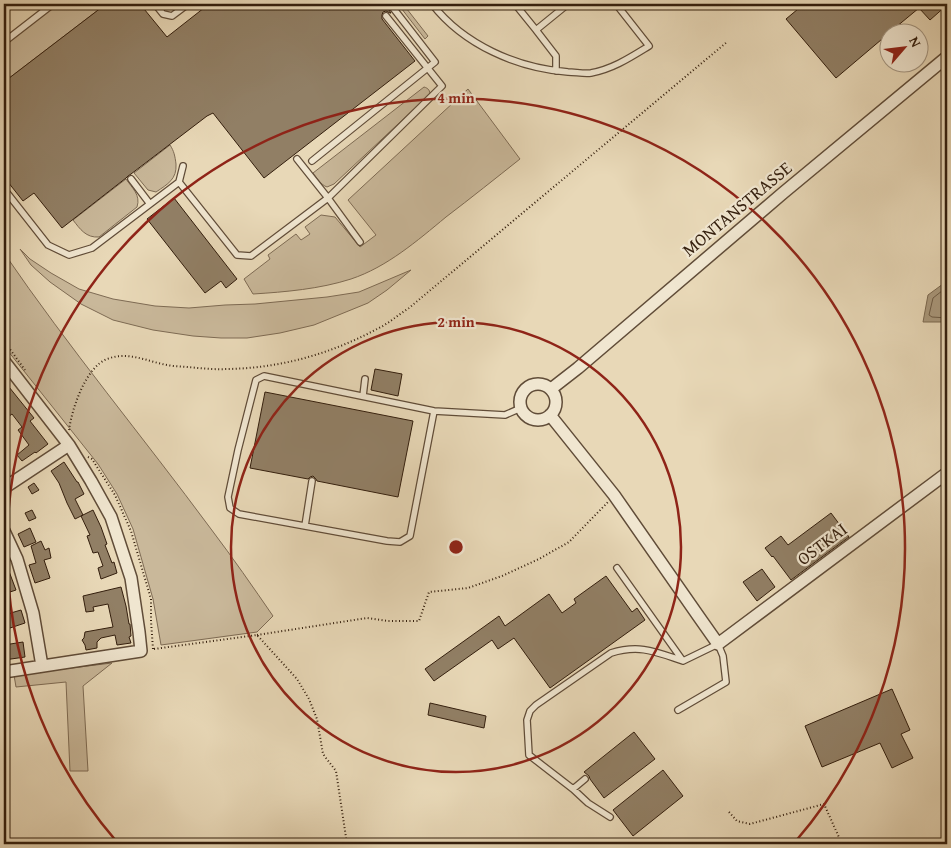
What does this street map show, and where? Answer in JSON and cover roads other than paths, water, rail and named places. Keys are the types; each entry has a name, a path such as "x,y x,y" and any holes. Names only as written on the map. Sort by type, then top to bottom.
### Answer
{"street":[{"name":"MONTANSTRASSE","path":"551,389 947,57"},
{"path":"4,361 69,445 111,517 131,578 141,651 4,672"},
{"path":"540,384 546,385 551,389 555,394 556,406 545,419 535,420 521,408 520,400 522,394 530,386 540,384"},
{"path":"550,415 614,495 718,644"},
{"path":"4,488 69,445"},
{"name":"OSTKAI","path":"718,644 947,473"},
{"path":"4,531 17,558 33,613 42,666"}],"lane":[{"path":"4,42 53,4"},
{"path":"155,4 163,14 172,16 188,4"},
{"path":"312,161 435,62 390,4"},
{"path":"432,4 452,25 477,44 506,58 556,71 589,73 609,68 650,46 616,4"},
{"path":"515,4 556,56 556,71"},
{"path":"536,30 568,4"},
{"path":"180,182 237,255 251,256 328,198 442,86 386,16"},
{"path":"297,160 360,242"},
{"path":"4,189 48,245 69,254 92,248 180,182 183,166"},
{"path":"132,179 150,204"},
{"path":"434,411 410,536 400,542 238,514 230,508 228,497 256,380 264,376 434,411 505,415 521,408"},
{"path":"363,396 365,379"},
{"path":"305,526 312,481"},
{"path":"616,568 683,661"},
{"path":"610,818 588,803 573,788 529,754 527,720 530,711 611,653 625,648 648,650 683,661 718,644 723,656 726,682 678,710"},
{"path":"573,788 585,779"}],"water":[{"path":"947,281 947,322 923,322 928,295"}]}
